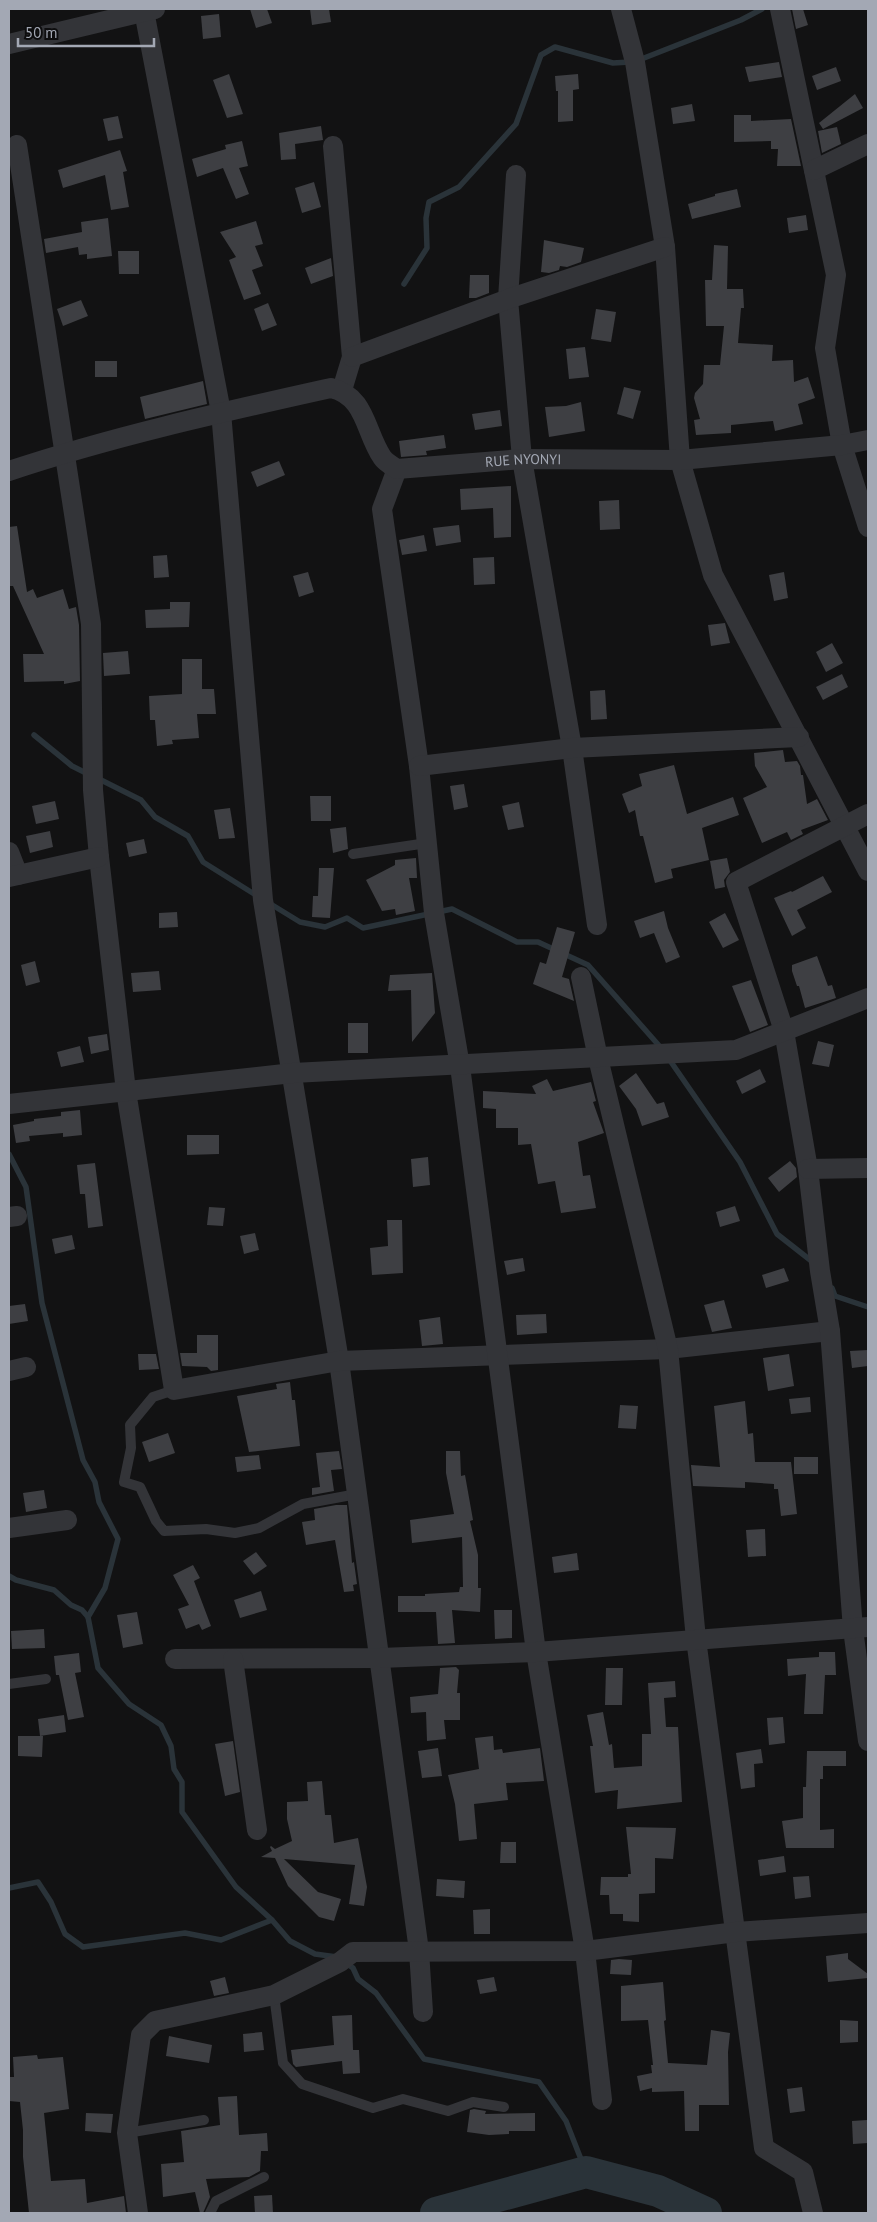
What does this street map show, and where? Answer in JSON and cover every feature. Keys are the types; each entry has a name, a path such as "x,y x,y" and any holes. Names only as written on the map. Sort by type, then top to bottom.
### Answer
{"street":[{"path":"621,9 635,62 665,247 680,460 713,575 846,826 868,872"},
{"path":"780,9 836,275 825,348 842,445 868,527"},
{"path":"9,44 149,10 222,412 263,900 339,1360 419,1951 422,2012"},
{"path":"814,170 868,144"},
{"path":"17,145 91,624 93,780 99,857 126,1091 174,1390 339,1360 668,1349 830,1331"},
{"path":"333,146 352,356 342,390"},
{"path":"516,175 508,299 522,459 572,748 597,924"},
{"path":"352,356 508,299 665,247"},
{"path":"9,471 64,452 222,412 331,388 342,390 360,407 382,458 397,470 382,509 419,766 434,913 460,1066 536,1652 585,1951 602,2100"},
{"name":"RUE NYONYI","path":"397,470 522,459 680,460 842,445 868,440"},
{"path":"419,766 572,748 799,737"},
{"path":"868,814 736,882 784,1031 808,1169 830,1331 860,1628 868,1741"},
{"path":"9,852 13,876 99,857"},
{"path":"581,977 598,1058 668,1349 696,1639 764,2148 803,2172 814,2213"},
{"path":"9,1104 293,1074 736,1050 868,998"},
{"path":"808,1169 868,1168"},
{"path":"9,1528 67,1520"},
{"path":"175,1659 380,1658 536,1652 860,1628"},
{"path":"233,1659 256,1830"},
{"path":"138,2213 128,2134 141,2035 155,2021 274,1995 353,1952 585,1951 736,1932 868,1923"}],"lane":[{"path":"353,854 427,843"},
{"path":"174,1390 153,1398 130,1425 131,1448 124,1482 140,1487 156,1521 164,1531 206,1529 234,1533 258,1528 303,1504 357,1494"},
{"path":"9,1684 46,1679"},
{"path":"274,1995 283,2063 302,2084 373,2108 403,2099 448,2111 473,2102 504,2107"},
{"path":"128,2134 204,2120"},
{"path":"210,2213 216,2201 264,2177"}],"building":[{"path":"250,9 267,9 272,23 256,28"},
{"path":"310,9 329,9 331,22 312,25"},
{"path":"792,9 803,9 808,25 796,29"},
{"path":"219,14 221,37 203,39 201,16"},
{"path":"779,62 782,77 749,82 745,67"},
{"path":"836,67 841,81 817,90 812,76"},
{"path":"229,74 243,114 227,118 213,80"},
{"path":"578,74 579,89 573,90 573,121 558,122 558,91 556,91 555,76"},
{"path":"855,94 863,108 823,129 819,123"},
{"path":"692,104 695,121 673,124 671,108"},
{"path":"734,115 751,115 751,121 791,119 801,166 777,166 778,149 771,149 771,141 734,142"},
{"path":"118,116 123,138 108,141 103,119"},
{"path":"321,126 323,140 295,144 296,159 281,160 279,133"},
{"path":"837,127 841,144 822,153 818,131"},
{"path":"242,141 248,166 239,168 249,194 236,199 223,168 197,177 192,159 226,149 225,145"},
{"path":"120,150 127,171 123,172 129,207 111,210 105,175 63,188 58,170"},
{"path":"314,182 321,207 302,213 295,188"},
{"path":"737,189 741,207 692,219 688,204 715,196 715,194"},
{"path":"806,215 808,230 789,233 787,218"},
{"path":"108,218 112,256 87,259 87,254 79,255 78,247 46,253 44,239 82,232 81,222"},
{"path":"256,221 263,244 255,246 263,266 252,270 261,294 244,300 229,260 236,257 220,232"},
{"path":"544,240 584,248 581,262 567,267 560,266 559,270 549,273 541,272"},
{"path":"714,245 728,246 727,289 743,289 744,308 741,308 738,343 773,345 772,361 793,360 794,382 808,377 815,398 798,404 803,424 775,431 773,421 731,425 731,433 696,435 694,420 700,419 694,398 695,393 703,384 704,365 720,365 724,326 706,326 705,280 712,280"},
{"path":"118,251 139,251 139,274 119,274"},
{"path":"331,258 333,276 311,284 305,268"},
{"path":"470,275 489,275 489,293 476,298 469,298"},
{"path":"81,300 88,316 63,326 57,309"},
{"path":"268,303 277,325 262,331 254,309"},
{"path":"596,309 616,312 611,342 591,339"},
{"path":"585,347 589,377 569,379 566,349"},
{"path":"95,361 117,361 117,377 95,377"},
{"path":"203,381 207,404 145,419 140,397"},
{"path":"624,387 641,391 633,419 617,414"},
{"path":"581,402 585,431 549,437 545,407 566,406"},
{"path":"500,410 502,426 475,430 472,414"},
{"path":"444,435 446,448 426,451 427,455 401,457 399,441"},
{"path":"279,461 285,475 257,487 251,472"},
{"path":"511,486 511,537 494,538 493,508 461,510 460,489"},
{"path":"619,500 620,529 600,530 599,501"},
{"path":"459,525 461,542 436,546 433,528"},
{"path":"17,526 27,592 33,589 37,598 63,589 69,609 76,607 79,625 80,681 64,684 64,681 24,682 23,654 44,654 13,586 9,586 9,527"},
{"path":"424,535 427,551 402,555 399,540"},
{"path":"167,555 169,577 154,578 153,556"},
{"path":"494,557 495,584 474,585 473,558"},
{"path":"308,572 314,592 299,597 293,576"},
{"path":"784,572 788,598 774,601 769,575"},
{"path":"170,602 190,602 189,627 146,628 145,610 170,609"},
{"path":"725,623 730,643 711,646 708,625"},
{"path":"832,643 843,663 826,672 816,652"},
{"path":"128,651 130,674 104,676 103,653"},
{"path":"182,659 202,659 202,689 214,689 216,714 197,714 199,738 172,740 173,744 157,746 155,720 150,720 149,696 182,694"},
{"path":"842,674 848,687 823,700 816,687"},
{"path":"605,690 607,719 591,720 590,691"},
{"path":"783,750 785,762 797,761 800,766 807,804 817,799 828,820 801,830 803,834 791,840 787,832 762,843 743,798 767,787 755,766 754,753"},
{"path":"674,765 687,814 733,797 739,815 702,828 709,860 671,869 673,878 655,883 643,836 640,836 635,810 629,813 622,794 642,786 639,774"},
{"path":"464,784 468,807 454,810 450,786"},
{"path":"310,796 331,796 331,821 311,821"},
{"path":"55,801 59,819 36,824 32,806"},
{"path":"519,802 524,827 508,830 502,806"},
{"path":"230,808 235,838 219,839 214,810"},
{"path":"346,827 348,849 333,853 330,829"},
{"path":"50,831 53,847 30,853 26,836"},
{"path":"144,839 147,853 129,857 126,843"},
{"path":"416,858 417,878 409,878 415,911 396,915 395,909 382,911 366,880 395,865 395,860"},
{"path":"727,858 730,872 724,880 725,887 715,889 710,861"},
{"path":"319,868 334,868 330,918 312,917 313,896 318,896"},
{"path":"823,876 832,892 797,910 806,928 792,936 774,898 792,892"},
{"path":"664,911 668,928 680,957 666,963 654,933 640,938 634,921"},
{"path":"177,912 178,927 159,928 159,913"},
{"path":"725,913 739,940 723,948 709,922"},
{"path":"557,927 575,932 562,977 569,979 574,1001 533,984 540,962 546,964"},
{"path":"817,956 828,986 832,985 836,998 805,1008 799,986 797,986 792,971 792,965"},
{"path":"35,961 40,982 26,986 21,965"},
{"path":"159,971 161,990 133,992 131,973"},
{"path":"432,973 435,1013 412,1042 411,990 388,991 390,975"},
{"path":"751,980 768,1025 750,1032 732,986"},
{"path":"348,1023 368,1023 368,1053 348,1053"},
{"path":"107,1034 109,1050 91,1054 88,1037"},
{"path":"818,1041 834,1045 829,1067 812,1064"},
{"path":"80,1046 84,1062 61,1067 57,1052"},
{"path":"760,1069 766,1082 742,1094 736,1081"},
{"path":"636,1073 657,1104 664,1102 669,1117 642,1126 636,1109 619,1086"},
{"path":"547,1079 553,1091 591,1082 596,1101 593,1102 604,1133 578,1142 583,1176 590,1175 596,1208 561,1213 555,1181 538,1184 531,1144 518,1145 518,1128 496,1128 496,1109 483,1108 483,1091 536,1094 532,1086"},
{"path":"80,1110 82,1135 63,1137 63,1133 29,1136 30,1141 16,1143 13,1125 34,1121 34,1119 61,1116 61,1112"},
{"path":"187,1135 219,1135 219,1154 187,1155"},
{"path":"428,1157 430,1185 413,1187 411,1159"},
{"path":"790,1161 796,1168 797,1177 779,1192 768,1178"},
{"path":"95,1163 103,1226 88,1228 85,1194 80,1194 77,1165"},
{"path":"735,1206 740,1221 720,1227 716,1212"},
{"path":"209,1207 225,1208 223,1226 207,1225"},
{"path":"387,1220 402,1220 403,1273 372,1275 370,1248 388,1246"},
{"path":"255,1233 259,1250 244,1254 240,1236"},
{"path":"72,1235 75,1249 55,1254 52,1239"},
{"path":"523,1258 525,1271 507,1275 504,1261"},
{"path":"784,1268 789,1281 766,1288 762,1275"},
{"path":"724,1300 732,1328 712,1332 704,1305"},
{"path":"25,1304 28,1321 9,1324 9,1306"},
{"path":"546,1314 547,1333 517,1335 516,1315"},
{"path":"440,1317 443,1344 422,1346 419,1320"},
{"path":"197,1335 218,1335 218,1370 211,1371 207,1367 182,1366 180,1353 197,1353"},
{"path":"868,1350 868,1366 852,1368 850,1351"},
{"path":"138,1354 156,1354 159,1369 139,1370"},
{"path":"789,1354 794,1386 768,1391 763,1358"},
{"path":"290,1382 292,1400 295,1400 300,1446 249,1452 237,1396 277,1389 276,1384"},
{"path":"810,1397 811,1412 791,1414 789,1399"},
{"path":"745,1401 748,1434 753,1433 755,1462 791,1462 797,1514 781,1516 778,1489 774,1489 774,1484 745,1482 745,1488 693,1486 691,1465 720,1467 714,1406"},
{"path":"620,1405 638,1406 636,1429 618,1428"},
{"path":"168,1433 175,1453 149,1462 142,1442"},
{"path":"339,1451 342,1469 331,1470 334,1491 312,1495 312,1488 320,1487 316,1453"},
{"path":"446,1451 460,1451 461,1476 465,1475 473,1520 470,1521 478,1555 478,1588 481,1588 480,1612 452,1610 455,1643 438,1644 436,1612 398,1612 398,1596 425,1596 425,1594 459,1592 460,1587 463,1587 462,1537 412,1543 410,1520 454,1514 446,1473"},
{"path":"259,1455 261,1469 237,1472 235,1457"},
{"path":"794,1457 818,1457 818,1474 794,1474"},
{"path":"44,1490 47,1508 26,1512 23,1493"},
{"path":"347,1505 352,1563 354,1562 357,1584 353,1585 354,1591 344,1592 335,1540 306,1545 302,1522 315,1520 314,1509"},
{"path":"765,1529 766,1556 748,1557 746,1530"},
{"path":"256,1552 267,1566 254,1575 243,1561"},
{"path":"577,1553 579,1570 554,1573 552,1557"},
{"path":"193,1565 200,1578 194,1581 211,1626 202,1630 199,1624 186,1629 178,1609 189,1605 173,1575"},
{"path":"261,1591 267,1610 240,1618 234,1600"},
{"path":"494,1610 512,1610 512,1638 495,1639"},
{"path":"137,1612 143,1644 123,1648 117,1615"},
{"path":"44,1629 45,1648 12,1649 11,1631"},
{"path":"819,1652 835,1652 836,1675 825,1675 823,1714 804,1714 806,1674 788,1676 787,1659 819,1657"},
{"path":"79,1653 81,1672 75,1673 84,1717 68,1720 59,1675 56,1675 54,1656"},
{"path":"456,1667 459,1670 457,1693 460,1693 460,1720 444,1720 446,1739 427,1741 426,1712 411,1713 410,1697 438,1694 440,1668"},
{"path":"606,1668 623,1668 622,1705 605,1705"},
{"path":"675,1681 676,1697 664,1698 666,1727 678,1727 682,1802 617,1809 618,1790 595,1793 590,1746 593,1746 587,1715 603,1712 609,1745 612,1744 614,1768 642,1766 642,1734 651,1734 648,1683"},
{"path":"64,1715 66,1732 40,1736 38,1719"},
{"path":"783,1717 785,1743 769,1745 767,1718"},
{"path":"18,1736 43,1736 42,1757 18,1756"},
{"path":"493,1736 494,1750 502,1749 503,1753 540,1748 544,1781 506,1783 508,1800 474,1804 477,1839 459,1841 455,1804 448,1775 479,1769 475,1738"},
{"path":"233,1741 240,1792 225,1796 215,1744"},
{"path":"438,1748 442,1776 422,1778 418,1751"},
{"path":"761,1749 763,1763 754,1764 755,1787 741,1789 736,1753"},
{"path":"807,1751 846,1751 846,1766 823,1766 823,1779 820,1779 820,1830 834,1829 834,1848 786,1848 782,1821 803,1818 803,1787 806,1787"},
{"path":"322,1781 325,1815 331,1815 334,1843 358,1838 367,1887 364,1906 349,1904 355,1865 284,1859 318,1892 341,1899 334,1921 319,1917 288,1886 275,1858 261,1857 272,1851 271,1846 275,1849 292,1841 287,1819 287,1802 308,1801 307,1782"},
{"path":"626,1827 676,1828 673,1859 655,1858 655,1893 639,1894 639,1922 623,1921 623,1914 610,1914 609,1895 600,1895 601,1877 628,1877 628,1874 631,1874"},
{"path":"501,1842 516,1842 516,1863 500,1863"},
{"path":"784,1856 786,1872 760,1876 758,1860"},
{"path":"809,1876 811,1897 795,1899 793,1877"},
{"path":"437,1879 465,1881 464,1898 436,1896"},
{"path":"490,1909 490,1934 474,1934 473,1910"},
{"path":"848,1953 848,1959 868,1974 868,1978 828,1982 826,1956"},
{"path":"611,1960 632,1960 631,1975 610,1974"},
{"path":"225,1977 229,1993 214,1996 210,1981"},
{"path":"494,1977 497,1991 480,1994 477,1980"},
{"path":"663,1982 668,2063 707,2065 711,2030 730,2033 728,2052 729,2105 699,2105 699,2131 685,2131 684,2091 652,2092 652,2088 640,2091 637,2076 652,2073 651,2065 653,2065 648,2020 621,2021 621,1986"},
{"path":"352,2015 353,2050 359,2050 360,2073 343,2074 342,2061 296,2067 293,2064 291,2050 334,2045 332,2016"},
{"path":"840,2020 858,2021 858,2042 840,2043"},
{"path":"262,2032 264,2050 244,2052 243,2034"},
{"path":"169,2036 212,2045 209,2063 166,2056"},
{"path":"37,2055 38,2059 63,2057 69,2109 44,2113 51,2181 85,2179 87,2203 124,2196 126,2213 29,2213 20,2102 9,2101 9,2077 14,2077 13,2057"},
{"path":"802,2087 805,2111 790,2113 787,2089"},
{"path":"237,2096 239,2135 267,2133 268,2151 261,2151 260,2171 249,2177 206,2179 210,2197 203,2213 200,2213 195,2192 163,2197 161,2164 184,2162 181,2131 220,2125 218,2097"},
{"path":"470,2110 486,2111 485,2114 535,2113 535,2131 509,2131 509,2134 489,2135 467,2132"},
{"path":"86,2113 113,2114 111,2133 85,2131"},
{"path":"867,2120 868,2143 853,2144 852,2121"},
{"path":"272,2195 273,2213 255,2213 254,2196"}],"waterway":[{"path":"639,60 741,20 762,9"},
{"path":"404,284 427,248 426,218 429,202 459,187 516,124 541,55 555,47 613,63 630,62"},
{"path":"34,735 72,766 88,774"},
{"path":"97,778 141,800 155,817 188,836 203,862 259,897"},
{"path":"269,903 300,922 325,927 347,918 363,928 452,909 517,942 538,942 588,965 662,1049"},
{"path":"669,1059 740,1162 777,1234 814,1263"},
{"path":"9,1154 26,1187 42,1303 83,1460 95,1482 99,1502 118,1539 105,1588 88,1617"},
{"path":"832,1288 835,1296 868,1307"},
{"path":"9,1576 16,1580 54,1590 71,1605 82,1610 88,1617 98,1668 129,1704 161,1725 171,1746 174,1769 182,1782 182,1812 236,1887 272,1920 290,1941 315,1954 337,1957"},
{"path":"9,1888 38,1882 51,1902 65,1934 83,1947 185,1933 221,1940 272,1920"},
{"path":"345,1962 353,1968 358,1979 376,1993 424,2059 539,2082 566,2121 586,2172"},
{"path":"436,2213 586,2172 658,2191 706,2213"}]}
